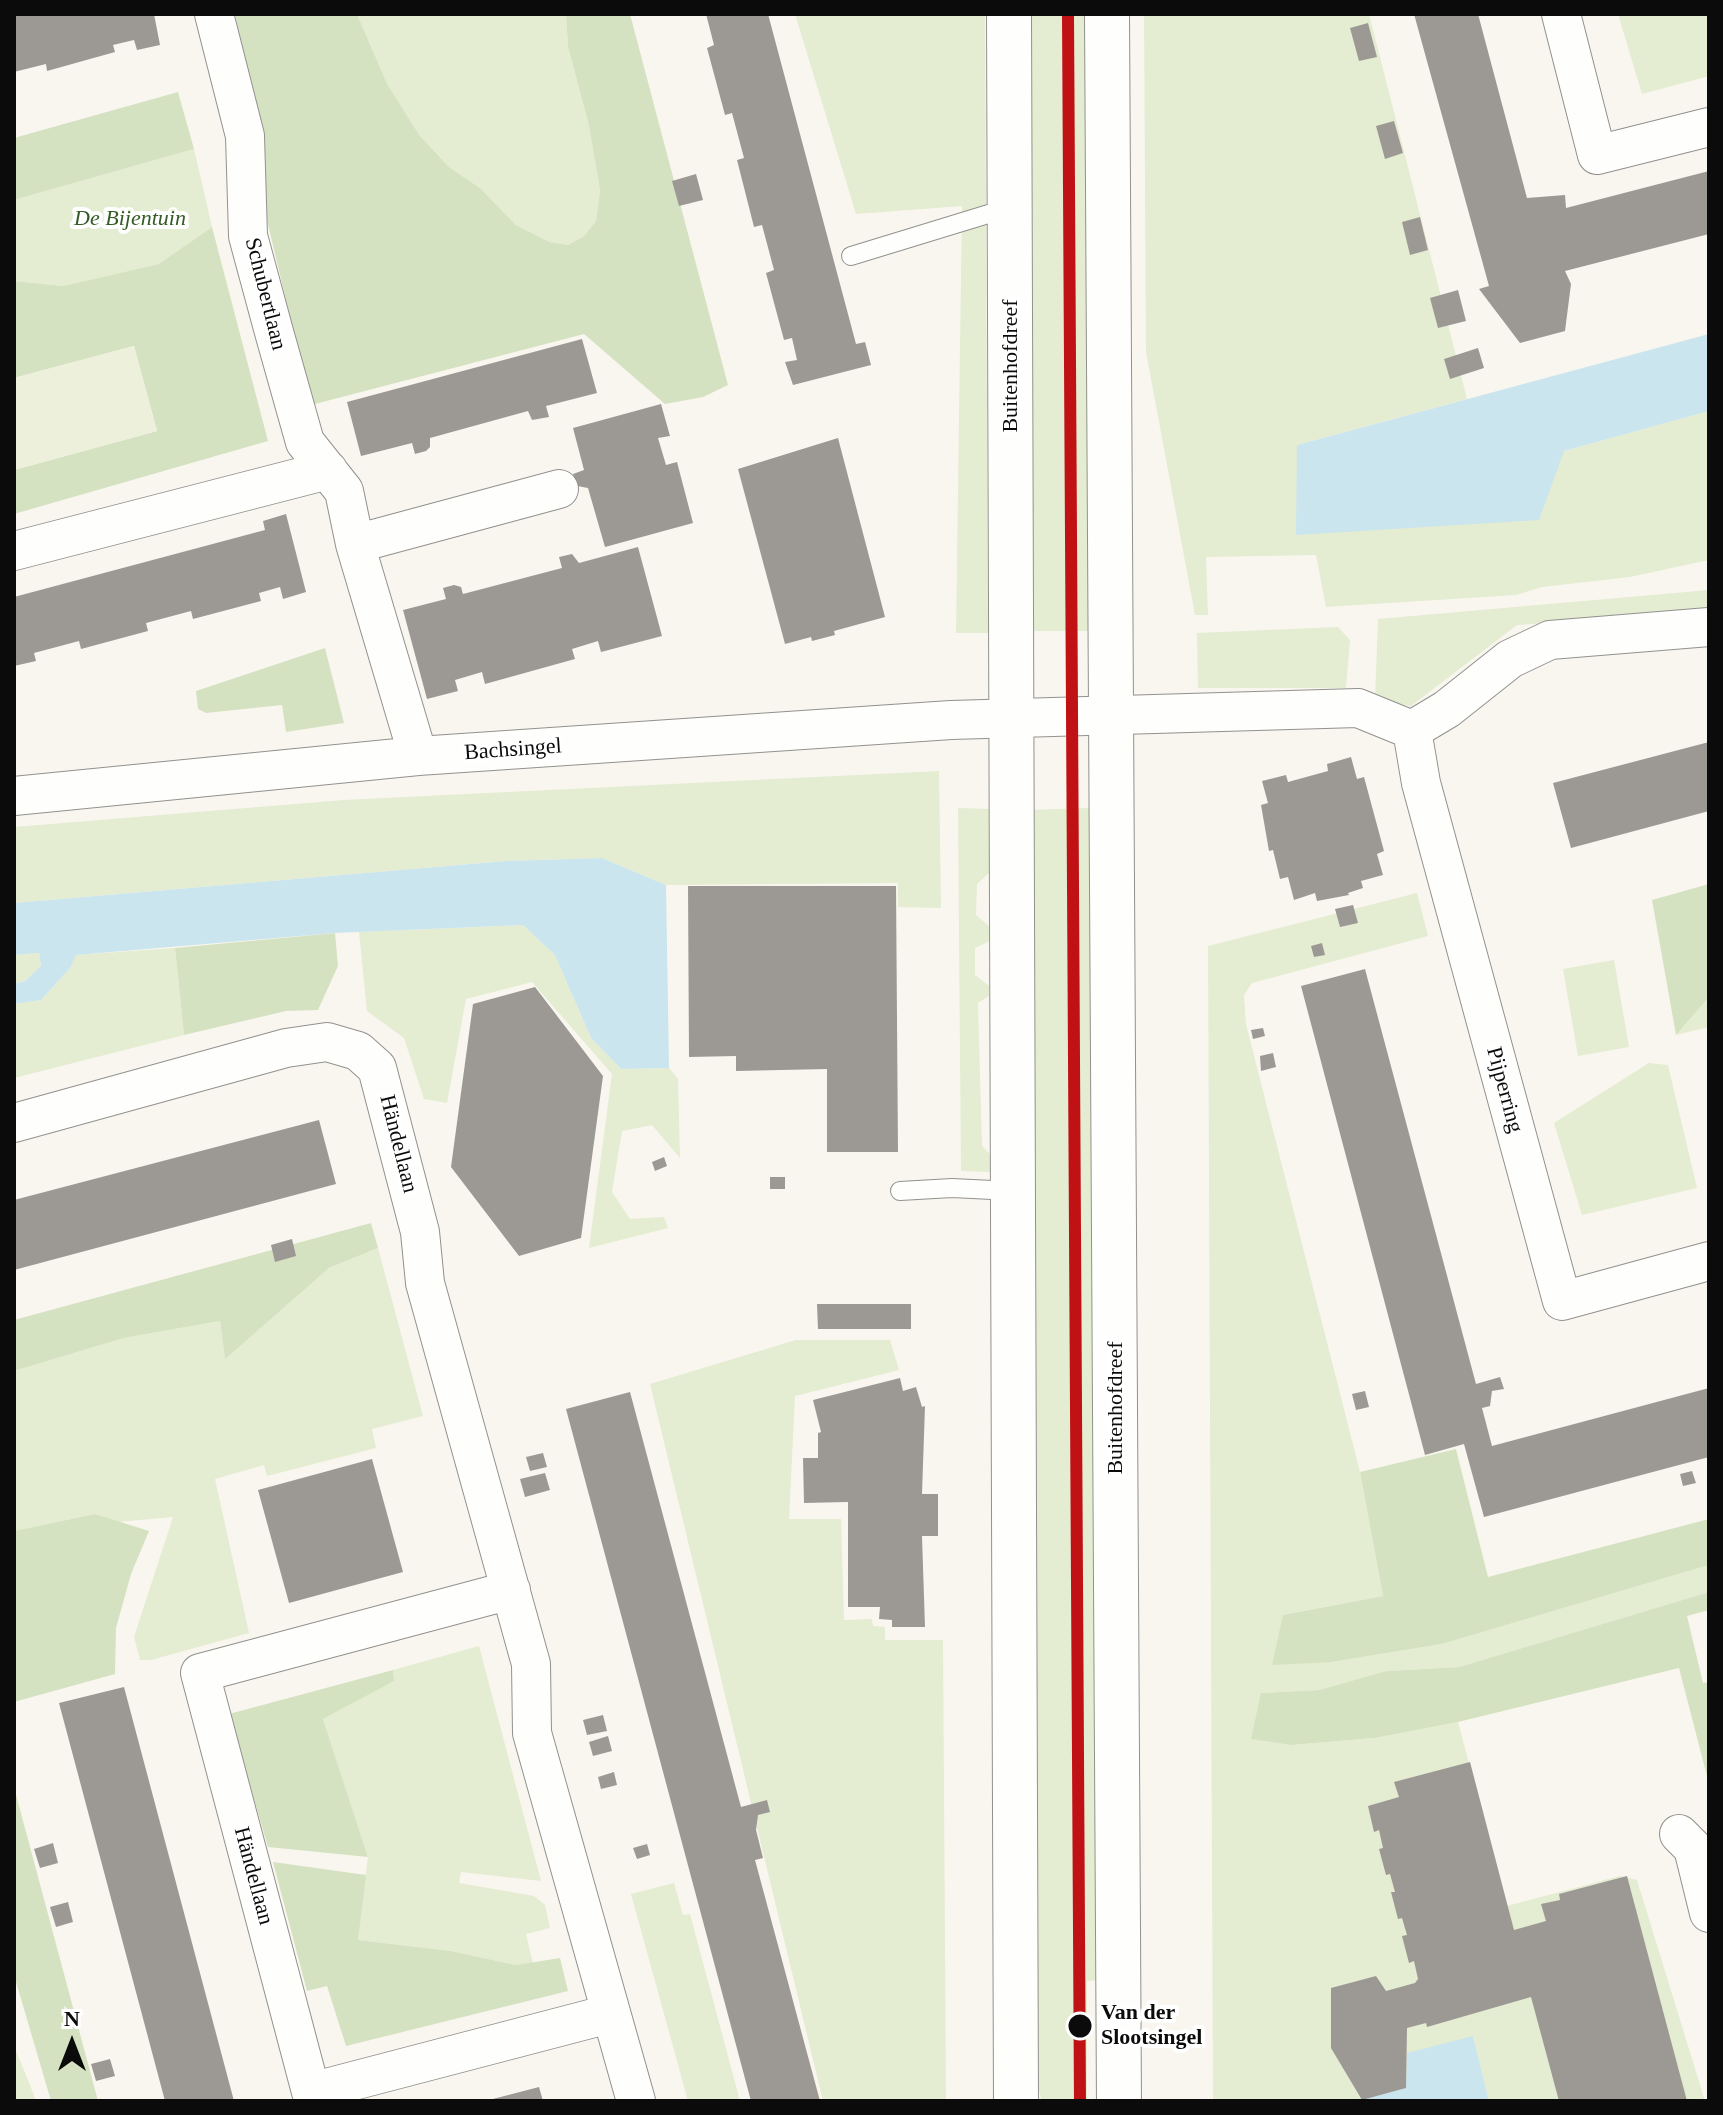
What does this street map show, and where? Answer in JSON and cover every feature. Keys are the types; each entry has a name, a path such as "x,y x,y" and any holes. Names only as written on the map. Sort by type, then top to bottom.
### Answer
{"street":[{"name":"Schubertlaan","path":"214,14 245,136 248,236 305,442 344,491 355,544 418,756"},
{"name":"Buitenhofdreef","path":"1009,14 1016,2101"},
{"name":"Buitenhofdreef","path":"1107,14 1119,2101"},
{"path":"1561,14 1597,155 1709,127"},
{"path":"14,551 328,470"},
{"path":"355,544 559,489"},
{"path":"1013,717 1358,708 1412,730 1447,709 1510,659 1550,640 1709,627"},
{"name":"Bachsingel","path":"14,796 418,756 1013,717"},
{"name":"Pijperring","path":"1412,730 1421,783 1562,1301 1709,1261"},
{"name":"Händellaan","path":"14,1123 286,1048 327,1042 369,1058 382,1083 420,1232 425,1283 531,1664 532,1733 636,2101"},
{"name":"Händellaan","path":"511,1590 200,1673 311,2092 609,2014"},
{"path":"1679,1834 1693,1848 1709,1913"}],"lane":[{"path":"851,256 1011,207"},
{"path":"900,1191 952,1188 1015,1191"}],"green space":[{"path":"235,14 357,14 387,84 420,136 449,167 480,188 516,225 550,242 568,245 584,236 596,221 600,190 589,126 568,47 566,14 630,14 728,385 703,397 665,404 584,334 311,405 251,153 258,121"},
{"path":"357,14 566,14 568,47 589,126 600,190 596,221 584,236 568,245 550,242 516,225 480,188 449,167 420,136 387,85"},
{"path":"795,14 985,14 988,633 956,633 962,206 856,214"},
{"path":"1020,14 1094,14 1098,631 1034,631 1033,554 1022,525"},
{"path":"1144,14 1369,14 1467,399 1297,445 1564,451 1709,411 1709,560 1630,577 1542,587 1516,595 1326,607 1316,555 1206,557 1208,615 1195,615 1146,352"},
{"path":"1618,14 1709,14 1709,76 1642,94"},
{"path":"178,92 194,149 14,200 14,138"},
{"name":"De Bijentuin","path":"194,149 212,227 160,264 63,286 14,281 14,200"},
{"path":"212,227 268,441 14,514 14,470 157,431 134,346 14,378 14,281 63,286 159,264"},
{"path":"134,346 157,431 14,470 14,378"},
{"path":"1709,590 1709,612 1517,625 1411,706 1375,700 1378,619"},
{"path":"1338,627 1350,640 1346,688 1198,688 1197,633"},
{"path":"325,648 344,723 286,732 282,705 206,713 198,709 196,691"},
{"path":"939,771 941,908 898,907 898,883 666,885 602,858 506,861 14,903 14,827 344,800"},
{"path":"958,808 989,809 990,872 977,884 976,915 990,927 990,941 975,948 975,975 989,986 989,996 978,1003 982,1146 993,1157 993,1172 961,1171"},
{"path":"1089,808 1090,884 1100,907 1102,1980 1087,1981 1087,2101 1042,2101 1031,2064 1025,810"},
{"path":"1709,884 1709,997 1676,1035 1652,900"},
{"path":"1417,893 1428,936 1252,983 1244,995 1246,1024 1360,1472 1383,1596 1283,1615 1332,1662 1442,1644 1709,1565 1709,1592 1459,1667 1386,1671 1319,1690 1261,1693 1292,1745 1375,1738 1458,1722 1507,1906 1620,1876 1637,1880 1705,2101 1489,2101 1473,2036 1406,2088 1356,2101 1213,2101 1208,946"},
{"path":"523,925 555,955 591,1038 621,1069 669,1068 678,1079 680,1158 652,1125 622,1131 612,1192 630,1219 664,1217 668,1228 589,1248 612,1074 532,982 466,999 447,1103 424,1099 404,1038 367,1011 359,932"},
{"path":"335,933 338,966 318,1010 286,1011 184,1035 175,948"},
{"path":"175,948 184,1035 14,1078 14,1004 41,1000 70,968 75,955"},
{"path":"39,953 41,966 25,981 14,984 14,955"},
{"path":"1614,960 1629,1047 1578,1056 1563,969"},
{"path":"1709,997 1709,1027 1676,1035"},
{"path":"1649,1063 1668,1065 1697,1188 1582,1215 1554,1123"},
{"path":"371,1223 378,1248 329,1268 225,1359 220,1321 124,1338 14,1371 14,1320"},
{"path":"378,1248 423,1416 372,1429 376,1448 267,1476 264,1465 215,1479 249,1633 151,1660 140,1660 134,1637 173,1517 117,1522 95,1514 14,1531 14,1371 124,1338 220,1321 225,1358 329,1268"},
{"path":"796,1340 890,1340 899,1370 795,1396 789,1519 841,1519 844,1620 872,1619 873,1626 885,1627 885,1640 943,1640 946,2101 823,2101 650,1384"},
{"path":"1456,1449 1488,1577 1709,1519 1709,1565 1442,1644 1332,1662 1272,1665 1283,1615 1383,1596 1360,1472"},
{"path":"95,1514 149,1531 131,1574 116,1628 115,1674 14,1702 14,1531"},
{"path":"1709,1592 1709,1610 1687,1616 1703,1683 1709,1682 1709,1784 1679,1668 1458,1722 1375,1738 1292,1745 1251,1739 1261,1693 1319,1690 1386,1671 1459,1667"},
{"path":"479,1646 541,1881 461,1872 459,1883 534,1896 545,1905 550,1928 526,1934 533,1963 516,1965 451,1951 357,1940 368,1857 323,1719 393,1681 393,1670"},
{"path":"393,1670 394,1681 323,1719 368,1857 268,1847 229,1714"},
{"path":"14,1787 98,2101 51,2101 14,1975"},
{"path":"273,1862 366,1875 358,1940 451,1951 516,1965 560,1958 568,1991 346,2046 327,1986 307,1991"},
{"path":"674,1883 683,1915 690,1914 740,2101 688,2101 631,1894"},
{"path":"14,2046 30,2085 36,2101 14,2101"}],"water":[{"path":"1709,334 1709,411 1564,451 1539,520 1296,535 1297,445"},
{"path":"602,858 666,885 669,1068 621,1069 591,1038 555,955 523,925 335,933 76,955 70,968 41,1000 14,1004 14,984 25,981 41,966 39,953 14,955 14,903 506,861"},
{"path":"1473,2036 1489,2101 1357,2101 1406,2088 1407,2053"}],"building":[{"path":"14,14 154,14 160,45 137,50 134,40 113,45 115,52 47,71 46,64 14,72"},
{"path":"706,14 768,14 856,344 865,342 871,365 793,385 785,362 797,360 792,338 784,340 766,273 774,270 762,225 754,227 737,160 744,158 732,113 725,115 707,48 714,45"},
{"path":"1414,14 1478,14 1527,198 1565,195 1566,208 1709,171 1709,234 1565,271 1571,284 1565,331 1520,343 1479,289 1489,286"},
{"path":"1368,23 1377,57 1359,61 1350,28"},
{"path":"1394,121 1403,153 1385,159 1376,126"},
{"path":"696,174 703,200 679,206 672,181"},
{"path":"1420,217 1428,250 1410,255 1402,222"},
{"path":"1458,290 1466,321 1438,328 1430,298"},
{"path":"582,339 597,393 546,406 549,417 532,420 528,411 430,438 430,447 415,454 412,443 361,456 347,402"},
{"path":"1478,348 1484,368 1450,379 1444,359"},
{"path":"661,404 670,436 658,438 666,465 677,462 693,523 605,547 588,488 577,486 573,474 584,470 573,428"},
{"path":"838,438 885,617 834,631 835,635 785,644 738,469"},
{"path":"286,514 306,592 283,599 280,587 259,593 261,601 193,619 191,611 146,623 148,631 81,649 79,641 34,653 36,661 14,666 14,597 265,530 263,521"},
{"path":"638,547 662,636 601,652 598,641 572,649 575,659 485,684 482,672 455,680 458,691 427,699 403,610 446,599 443,588 454,585 461,587 463,594 562,568 559,557 572,554 579,563"},
{"path":"1709,742 1709,811 1571,848 1553,783"},
{"path":"1351,757 1357,779 1364,777 1384,851 1377,854 1383,875 1361,881 1363,888 1349,895 1317,901 1315,893 1294,900 1288,877 1280,879 1273,850 1269,851 1261,805 1268,803 1262,781 1286,775 1288,782 1328,771 1327,764"},
{"path":"688,886 896,886 898,1152 827,1152 827,1069 736,1071 736,1056 689,1057"},
{"path":"1353,905 1358,923 1340,927 1335,909"},
{"path":"1322,943 1325,955 1314,957 1311,946"},
{"path":"1365,969 1476,1384 1500,1377 1504,1389 1492,1391 1490,1406 1482,1408 1492,1446 1709,1388 1709,1457 1484,1517 1464,1444 1425,1455 1301,986"},
{"path":"535,987 603,1076 581,1238 519,1256 451,1167 473,1004"},
{"path":"1263,1028 1265,1036 1253,1039 1251,1030"},
{"path":"1273,1053 1276,1067 1261,1071 1260,1056"},
{"path":"319,1120 336,1184 14,1270 14,1200"},
{"path":"664,1157 667,1166 655,1171 652,1162"},
{"path":"770,1177 785,1177 785,1189 770,1189"},
{"path":"292,1239 296,1256 275,1262 271,1245"},
{"path":"817,1304 911,1304 911,1329 818,1329"},
{"path":"900,1378 903,1391 916,1387 922,1407 925,1406 922,1494 938,1494 938,1536 922,1536 925,1627 892,1627 892,1620 879,1619 880,1607 848,1607 848,1502 804,1503 803,1458 818,1458 818,1433 821,1432 813,1400"},
{"path":"1365,1391 1369,1407 1356,1410 1352,1394"},
{"path":"630,1392 741,1807 767,1800 770,1812 758,1815 756,1830 763,1858 755,1860 820,2101 751,2101 566,1409"},
{"path":"543,1453 547,1467 530,1471 526,1457"},
{"path":"372,1459 403,1572 289,1603 258,1490"},
{"path":"1692,1471 1696,1483 1683,1486 1680,1474"},
{"path":"545,1473 550,1490 525,1497 520,1479"},
{"path":"124,1687 234,2101 165,2101 59,1703"},
{"path":"603,1715 607,1731 587,1735 583,1720"},
{"path":"608,1736 612,1751 593,1756 589,1742"},
{"path":"1470,1762 1514,1930 1546,1921 1541,1904 1560,1900 1559,1894 1627,1876 1687,2101 1559,2101 1531,1997 1427,2027 1426,2023 1407,2028 1406,2088 1362,2100 1331,2048 1331,1988 1376,1976 1386,1991 1415,1983 1418,1979 1414,1961 1409,1963 1402,1936 1407,1935 1402,1918 1398,1919 1391,1892 1395,1892 1390,1874 1386,1875 1379,1849 1383,1848 1379,1830 1374,1832 1368,1806 1399,1797 1394,1782"},
{"path":"614,1772 617,1785 601,1789 598,1777"},
{"path":"53,1843 58,1863 40,1868 34,1849"},
{"path":"647,1844 650,1855 637,1859 633,1848"},
{"path":"68,1902 73,1922 56,1927 50,1907"},
{"path":"110,2059 115,2076 96,2081 91,2064"},
{"path":"539,2087 543,2101 489,2101 489,2100"}],"transit line":[{"path":"1068,14 1080,2101"}],"place":[{"name":"Van der Slootsingel","path":"1080,2026"}]}
